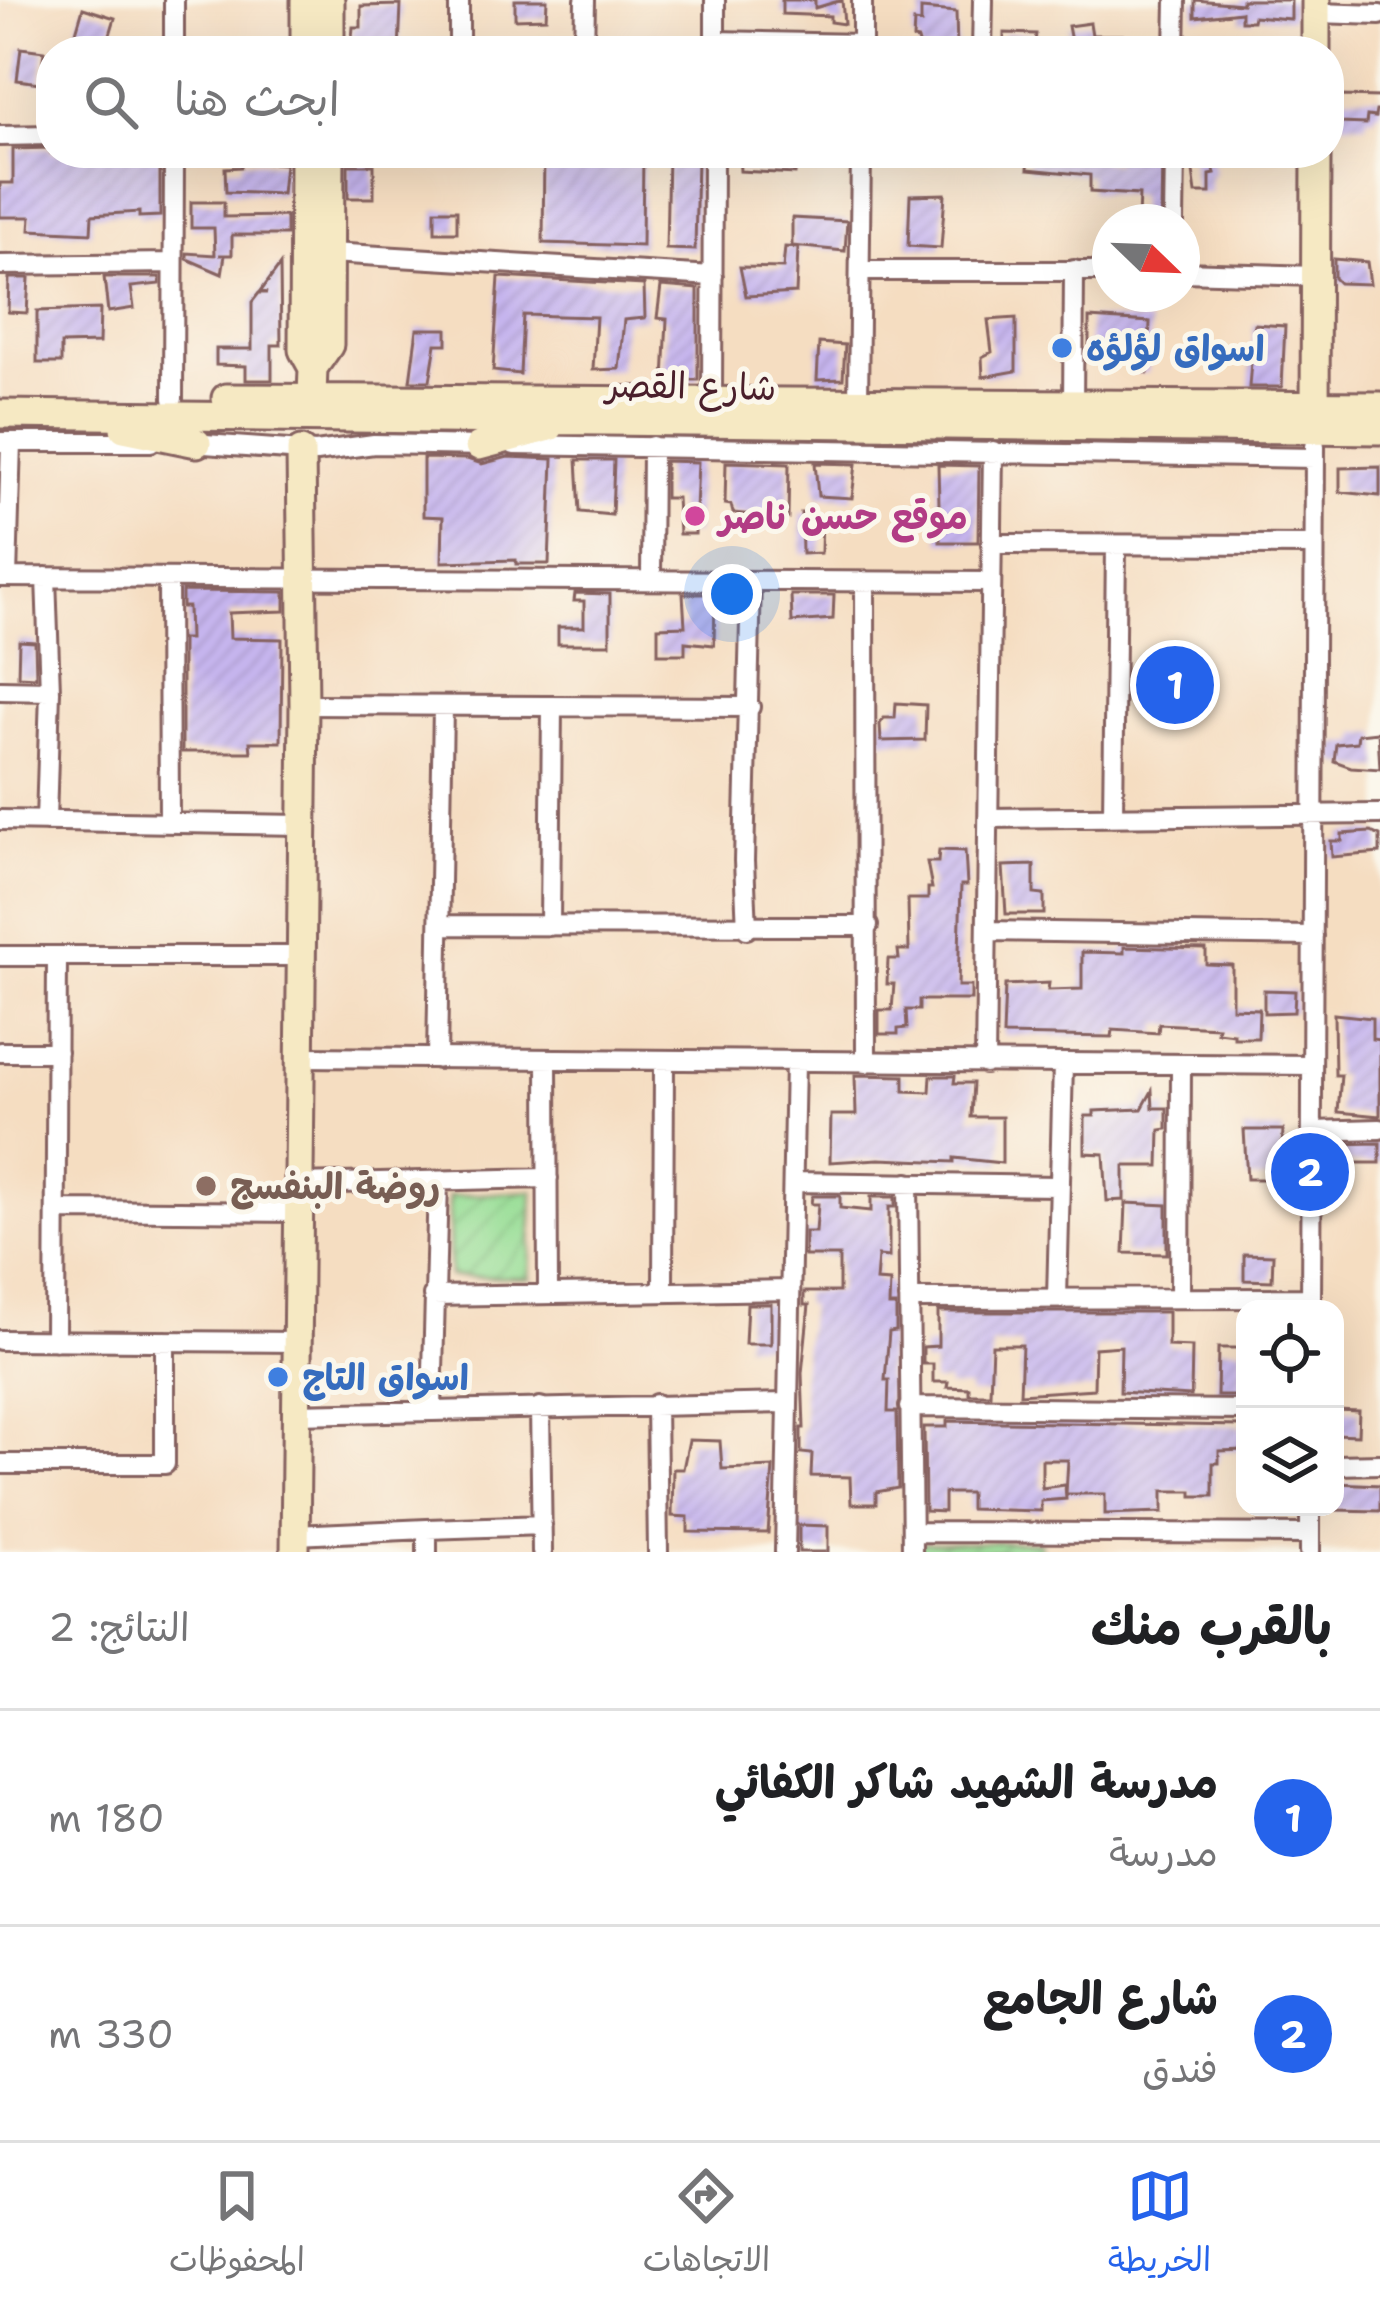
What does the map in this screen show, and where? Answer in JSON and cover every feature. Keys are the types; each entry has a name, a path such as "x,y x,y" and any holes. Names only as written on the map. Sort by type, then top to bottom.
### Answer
{"street":[{"path":"174,0 174,36"},
{"path":"304,36 305,0"},
{"path":"330,0 330,36"},
{"path":"459,0 459,36"},
{"path":"584,36 585,0"},
{"path":"715,0 715,36"},
{"path":"862,0 862,36"},
{"path":"982,0 982,36"},
{"path":"1175,36 1176,0"},
{"path":"1316,6 1380,15"},
{"path":"0,136 36,135"},
{"path":"173,399 174,168"},
{"path":"304,168 303,350 314,368"},
{"path":"311,397 314,368 329,345 330,168"},
{"path":"712,399 713,168"},
{"path":"858,402 861,168"},
{"path":"1174,204 1175,168"},
{"path":"1311,1300 1316,168"},
{"path":"329,253 713,276"},
{"path":"0,265 173,263"},
{"path":"1073,406 1074,270"},
{"path":"861,271 1092,270"},
{"path":"1200,273 1315,276"},
{"name":"شارع القصر","path":"0,397 712,399 753,411"},
{"name":"شارع القصر","path":"820,412 858,402 1073,406 1315,430"},
{"path":"990,582 4,577 5,442 197,443 301,451 392,444 993,451 1315,430 1380,406"},
{"name":"شارع القصر","path":"0,414 577,419 753,411 1380,430"},
{"path":"61,415 197,443"},
{"path":"479,446 577,419"},
{"path":"651,580 652,446"},
{"path":"301,451 304,705 295,1543 427,1529 542,1525"},
{"path":"986,1064 993,451"},
{"path":"991,544 1313,545"},
{"path":"1113,817 1116,545"},
{"path":"46,577 50,691 46,821"},
{"path":"168,578 169,823"},
{"path":"747,928 744,861 751,582"},
{"path":"865,583 866,1063"},
{"path":"0,690 50,691"},
{"path":"304,705 749,707"},
{"path":"437,1059 443,706"},
{"path":"550,926 552,706"},
{"path":"989,818 1380,814"},
{"path":"0,820 302,824"},
{"path":"441,926 868,926"},
{"path":"988,931 1313,936"},
{"path":"0,956 301,956"},
{"path":"56,1340 57,956"},
{"path":"0,1052 57,1052"},
{"path":"300,1057 1312,1065"},
{"path":"548,1060 548,1294"},
{"path":"664,1061 664,1290"},
{"path":"785,1552 795,1062"},
{"path":"1057,1298 1063,1064"},
{"path":"1180,1297 1181,1065"},
{"path":"1312,1130 1380,1129"},
{"path":"298,1184 548,1178"},
{"path":"432,1410 438,1181"},
{"path":"793,1181 1057,1186"},
{"path":"908,1183 912,1542 1310,1543"},
{"path":"56,1210 298,1212"},
{"path":"433,1296 790,1291"},
{"path":"909,1299 1236,1300"},
{"path":"0,1340 297,1342"},
{"path":"0,1465 165,1464 165,1341"},
{"path":"296,1414 788,1403"},
{"path":"656,1404 658,1552"},
{"path":"540,1407 542,1552"},
{"path":"909,1407 1236,1410"},
{"path":"1344,1465 1380,1464"},
{"path":"427,1529 427,1552"}],"green space":[{"path":"533,1191 530,1278 450,1276 449,1196"},
{"path":"1040,1542 1040,1552 920,1552 920,1543"}],"building":[{"path":"515,0 547,0 546,18 515,19"},
{"path":"782,0 815,0 815,8 842,0 844,24 830,22 830,16 782,14"},
{"path":"1195,0 1242,4 1242,0 1291,0 1291,19 1254,16 1253,21 1241,21 1241,12 1195,17"},
{"path":"401,5 400,36 352,36 353,27 361,27 361,6"},
{"path":"83,8 115,18 110,36 75,36"},
{"path":"921,9 956,12 957,36 913,36 914,22 921,23"},
{"path":"1090,23 1092,35 1122,36 1070,36 1068,26"},
{"path":"21,48 36,50 36,82 17,80"},
{"path":"1344,96 1380,97 1380,111 1375,117 1367,116 1366,124 1344,123"},
{"path":"36,148 36,168 160,168 160,216 139,217 139,212 92,215 91,233 30,230 31,217 0,217 0,183 13,183 13,149"},
{"path":"225,168 285,168 282,194 226,192"},
{"path":"348,168 374,168 374,198 348,198"},
{"path":"544,168 643,168 642,246 543,243"},
{"path":"668,168 697,168 695,250 666,249"},
{"path":"740,168 795,168 795,174"},
{"path":"1028,168 1162,168 1161,204 1139,204 1139,195 1090,192 1090,175"},
{"path":"1193,168 1214,168 1210,193 1196,193"},
{"path":"945,194 941,248 908,246 910,195"},
{"path":"191,202 224,202 224,217 286,216 286,235 232,235 232,255 225,255 222,274 187,259 187,253 215,255 214,228 191,228"},
{"path":"435,210 457,210 457,232 435,232"},
{"path":"792,218 847,221 845,251 792,246"},
{"path":"785,247 798,248 796,293 746,296 740,267 783,268"},
{"path":"1334,259 1367,262 1370,284 1339,283 1334,278"},
{"path":"280,265 281,345 272,345 272,380 246,380 246,366 216,365 216,349 252,349 252,302 259,293 267,293 261,291"},
{"path":"104,277 160,277 160,284 131,287 134,308 108,312"},
{"path":"499,277 644,285 645,318 624,320 619,369 593,370 596,317 523,315 520,374 493,371"},
{"path":"9,278 29,278 27,313 8,312"},
{"path":"661,286 698,289 698,380 664,380 667,319 657,318"},
{"path":"100,309 99,343 61,344 61,363 37,363 37,311"},
{"path":"1016,318 1016,371 983,377 982,357 992,352 988,320"},
{"path":"1089,318 1150,322 1148,373 1135,372 1136,358 1089,359"},
{"path":"1254,324 1285,326 1282,387 1249,387"},
{"path":"417,329 447,329 447,344 436,344 430,381 410,381"},
{"path":"819,343 845,345 843,379 817,380"},
{"path":"508,457 553,459 549,564 442,562 443,517 423,516 423,458 482,464"},
{"path":"577,460 614,460 612,515 580,512"},
{"path":"665,461 698,462 695,534 679,534 677,498 665,498"},
{"path":"726,462 789,464 788,518 733,513 731,505 725,504"},
{"path":"815,463 856,464 852,498 818,496"},
{"path":"938,465 979,466 978,542 940,542"},
{"path":"1380,467 1380,496 1340,492 1340,468"},
{"path":"801,513 822,515 821,553 802,554"},
{"path":"182,591 285,592 285,611 229,613 230,638 282,639 281,742 250,742 251,752 182,752 182,639 189,639 188,607 182,607"},
{"path":"575,593 610,594 610,644 558,644 558,627 584,627 584,601 574,601"},
{"path":"683,594 715,594 714,645 685,642 685,654 658,654 658,627 685,626"},
{"path":"791,595 834,595 833,619 792,622"},
{"path":"19,641 35,642 36,677 18,676"},
{"path":"896,703 926,705 925,740 881,741 880,724 884,718 895,718"},
{"path":"1378,732 1380,769 1334,761 1336,744 1357,742 1358,734"},
{"path":"1342,834 1380,836 1380,853 1332,857 1331,841 1342,841"},
{"path":"939,850 965,851 967,885 961,885 958,986 971,986 971,1000 919,1000 919,1010 906,1010 907,1028 898,1029 898,1034 879,1034 879,1010 892,1010 894,984 887,984 888,959 899,959 898,950 909,950 908,899 928,899 928,888 932,888 927,862 938,862"},
{"path":"1034,865 1034,894 1044,895 1044,914 1006,914 1003,866"},
{"path":"1124,947 1206,949 1206,964 1232,965 1232,1008 1259,1009 1258,1038 1234,1038 1234,1034 1217,1032 1218,1027 1159,1024 1158,1033 1113,1030 1112,1037 1003,1035 1005,985 1049,983 1048,990 1082,989 1082,952 1124,953"},
{"path":"1264,990 1295,991 1294,1012 1264,1013"},
{"path":"1334,1014 1372,1018 1372,1039 1380,1040 1380,1116 1338,1112 1341,1075 1335,1075"},
{"path":"855,1075 904,1076 904,1091 930,1092 931,1076 955,1076 954,1083 973,1083 971,1117 1002,1117 1002,1163 954,1158 954,1162 830,1162 831,1115 856,1115"},
{"path":"1152,1091 1153,1108 1167,1108 1167,1129 1160,1130 1159,1166 1124,1166 1124,1200 1107,1201 1104,1154 1085,1153 1085,1116 1094,1116 1094,1111 1142,1109"},
{"path":"1244,1130 1283,1130 1280,1179 1247,1179"},
{"path":"1380,1143 1380,1163 1334,1163 1334,1144"},
{"path":"812,1196 840,1196 840,1208 871,1211 871,1197 895,1197 895,1207 889,1207 889,1257 878,1256 876,1281 890,1282 889,1306 896,1306 896,1331 889,1332 885,1380 889,1380 888,1412 897,1412 898,1488 876,1492 876,1504 851,1504 850,1477 811,1476 812,1454 801,1453 809,1305 804,1305 804,1292 839,1292 839,1256 805,1256 805,1232 816,1232 818,1204 811,1204"},
{"path":"1126,1203 1167,1205 1167,1254 1124,1253"},
{"path":"1244,1254 1273,1255 1272,1281 1244,1280"},
{"path":"747,1304 771,1304 771,1344 745,1344"},
{"path":"938,1312 1168,1312 1168,1346 1192,1347 1191,1396 1120,1392 1121,1346 1095,1348 1094,1389 1020,1394 1022,1345 992,1345 990,1394 947,1387 948,1382 933,1382 933,1364 923,1364 923,1347 938,1346"},
{"path":"1218,1348 1236,1348 1236,1396 1217,1396"},
{"path":"1344,1410 1359,1411 1358,1435 1344,1434"},
{"path":"947,1421 1236,1426 1236,1450 1219,1451 1219,1463 1213,1463 1213,1496 1163,1491 1163,1512 1105,1514 1105,1494 1066,1494 1068,1460 1042,1460 1042,1488 1065,1485 1066,1499 1041,1501 1041,1511 970,1509 970,1493 944,1493 944,1512 925,1511 924,1427 947,1427"},
{"path":"689,1440 720,1441 722,1469 773,1467 768,1533 688,1532 688,1517 672,1516 673,1469 683,1469"},
{"path":"1344,1483 1380,1485 1380,1511 1344,1510"},
{"path":"799,1525 828,1526 828,1552 799,1552"}],"place":[{"name":"اسواق لؤلؤه","path":"1062,348"},
{"name":"موقع حسن ناصر","path":"695,516"},
{"name":"مدرسة الشهيد شاكر الكفائي","path":"1175,685"},
{"name":"شارع الجامع","path":"1310,1172"},
{"name":"روضة البنفسج","path":"206,1186"},
{"name":"اسواق التاج","path":"278,1377"}]}
